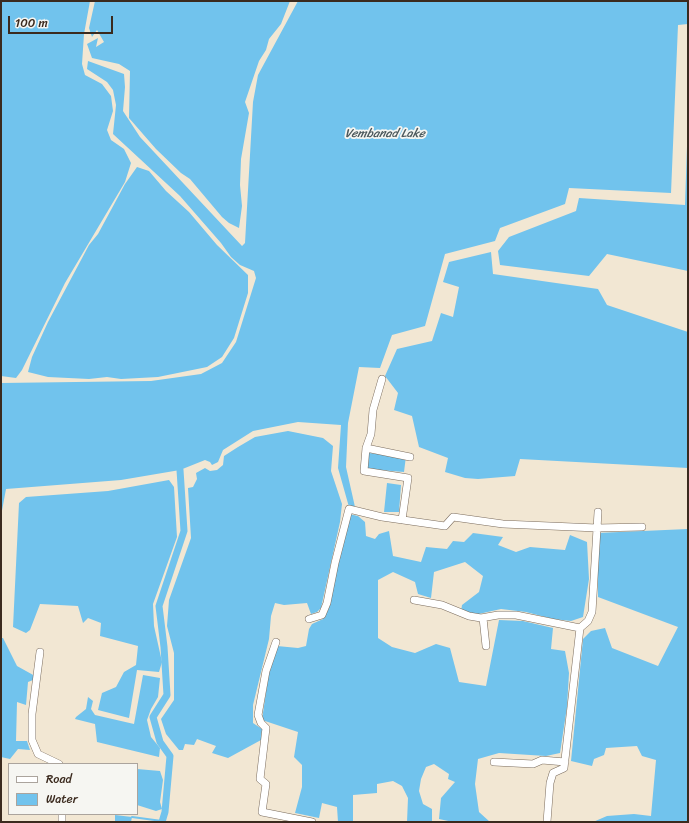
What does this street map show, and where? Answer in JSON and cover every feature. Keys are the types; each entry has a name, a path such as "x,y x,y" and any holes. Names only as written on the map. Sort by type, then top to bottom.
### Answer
{"street":[{"path":"382,379 373,410 370,434 366,448 364,471 408,478 402,520"},
{"path":"366,448 410,457"},
{"path":"309,619 322,615 327,603 334,563 349,509 402,520 445,526 453,517 503,524 597,528 642,528"},
{"path":"547,822 550,783 553,773 564,768 580,628 588,621 592,612 598,512"},
{"path":"414,600 442,605 469,616 483,618 516,615 580,628"},
{"path":"483,618 486,646"},
{"path":"276,642 266,671 258,715 261,723 266,728 260,779 266,784 262,812 312,822"},
{"path":"40,652 32,714 32,740 38,754 57,763"},
{"path":"494,762 533,764 542,760 565,762"}],"water":[{"path":"1,1 90,1 84,34 82,64 85,75 102,84 111,96 113,111 107,130 111,140 124,149 131,163 125,182 65,283 22,370 16,378 1,376"},
{"path":"95,1 290,1 281,24 269,39 266,50 259,61 245,102 249,113 241,159 240,185 242,206 239,228 229,223 222,217 190,179 181,173 156,149 129,118 130,71 119,64 92,58 87,44 98,38 96,47 104,42 97,30 92,37 89,28"},
{"name":"Vembanad Lake","path":"298,1 688,1 688,24 678,25 671,193 569,188 565,204 500,228 495,241 445,254 425,326 392,335 380,368 359,367 348,423 346,467 355,507 349,507 338,468 341,425 298,422 253,431 223,450 218,462 212,465 210,462 205,460 180,470 121,480 6,489 1,516 1,383 151,381 201,374 222,363 236,342 256,278 254,271 240,265 231,257 221,243 180,196 113,134 116,105 113,90 107,82 87,69 88,61 124,74 125,87 123,111 140,137 242,246 245,243 253,102 258,75"},
{"path":"688,117 688,271 607,254 589,276 500,265 498,251 509,237 576,211 579,198 685,205"},
{"path":"137,167 149,171 166,191 189,212 217,245 248,275 248,293 234,338 222,357 207,367 158,377 121,379 107,377 89,379 48,377 28,372 32,357 48,322 89,245 98,234 125,184"},
{"path":"491,252 493,274 598,289 607,305 688,332 688,468 520,459 515,476 478,479 465,478 445,472 448,458 419,447 412,416 394,410 398,393 385,376 397,349 432,341 441,313 453,317 459,287 443,282 449,262"},
{"path":"288,431 323,438 333,446 331,471 342,504 340,522 321,608 317,612 311,614 307,603 284,605 275,603 271,616 269,639 253,705 253,723 262,729 261,740 228,758 212,753 216,746 197,739 194,745 185,744 183,750 179,750 166,734 161,719 174,700 174,653 167,626 169,600 191,538 188,488 193,487 197,479 196,473 205,468 210,471 217,470 223,465 224,456 255,437"},
{"path":"368,453 406,456 404,472 367,469"},
{"path":"169,480 174,487 177,537 153,604 154,626 162,662 159,672 137,670 129,718 98,710 102,693 116,687 124,672 136,665 138,646 100,636 101,623 88,618 83,623 78,606 40,604 30,630 26,633 13,627 19,503 26,497 108,491"},
{"path":"387,483 401,485 399,512 384,512"},
{"path":"349,514 358,516 365,522 366,536 375,539 379,534 389,531 393,556 421,562 426,547 447,549 453,541 464,542 473,533 503,537 498,545 516,552 530,547 565,550 570,535 587,542 589,579 583,617 571,621 553,619 526,612 501,609 474,615 461,612 462,605 479,592 483,576 465,562 434,572 431,598 418,594 415,582 393,572 378,580 378,638 392,647 415,653 436,644 450,648 459,682 486,686 499,620 523,621 553,628 551,649 565,651 569,673 567,707 560,753 546,756 499,753 478,759 475,784 479,812 490,822 453,822 439,819 441,798 455,782 448,779 449,774 434,764 426,767 421,779 419,791 423,804 432,809 432,822 407,822 408,798 402,786 393,781 377,784 377,793 353,795 353,822 338,822 337,807 322,803 319,818 295,813 302,787 302,765 294,757 298,732 262,720 269,671 277,646 298,648 306,646 309,629 312,624 323,619 328,610"},
{"path":"688,529 688,822 593,822 607,816 634,814 651,816 656,760 642,756 637,746 606,748 604,755 594,759 592,766 571,761 583,639 591,631 605,628 612,648 658,666 678,627 598,597 597,533"},
{"path":"1,638 3,638 17,666 35,676 33,680 28,682 26,705 17,702 16,741 27,741 30,750 18,749 10,759 1,757"},
{"path":"143,675 160,678 158,697 147,720 151,737 160,748 159,757 97,742 95,724 75,719 86,709 88,697 93,701 91,709 95,715 134,724"},
{"path":"138,769 160,771 163,780 160,802 162,809 156,811 138,805"},
{"path":"115,815 132,817 131,822 115,822"}],"waterway":[{"path":"162,822 165,812 170,756 160,742 153,717 167,695 164,647 159,606 184,531 180,470"},
{"path":"132,817 162,821"}]}
